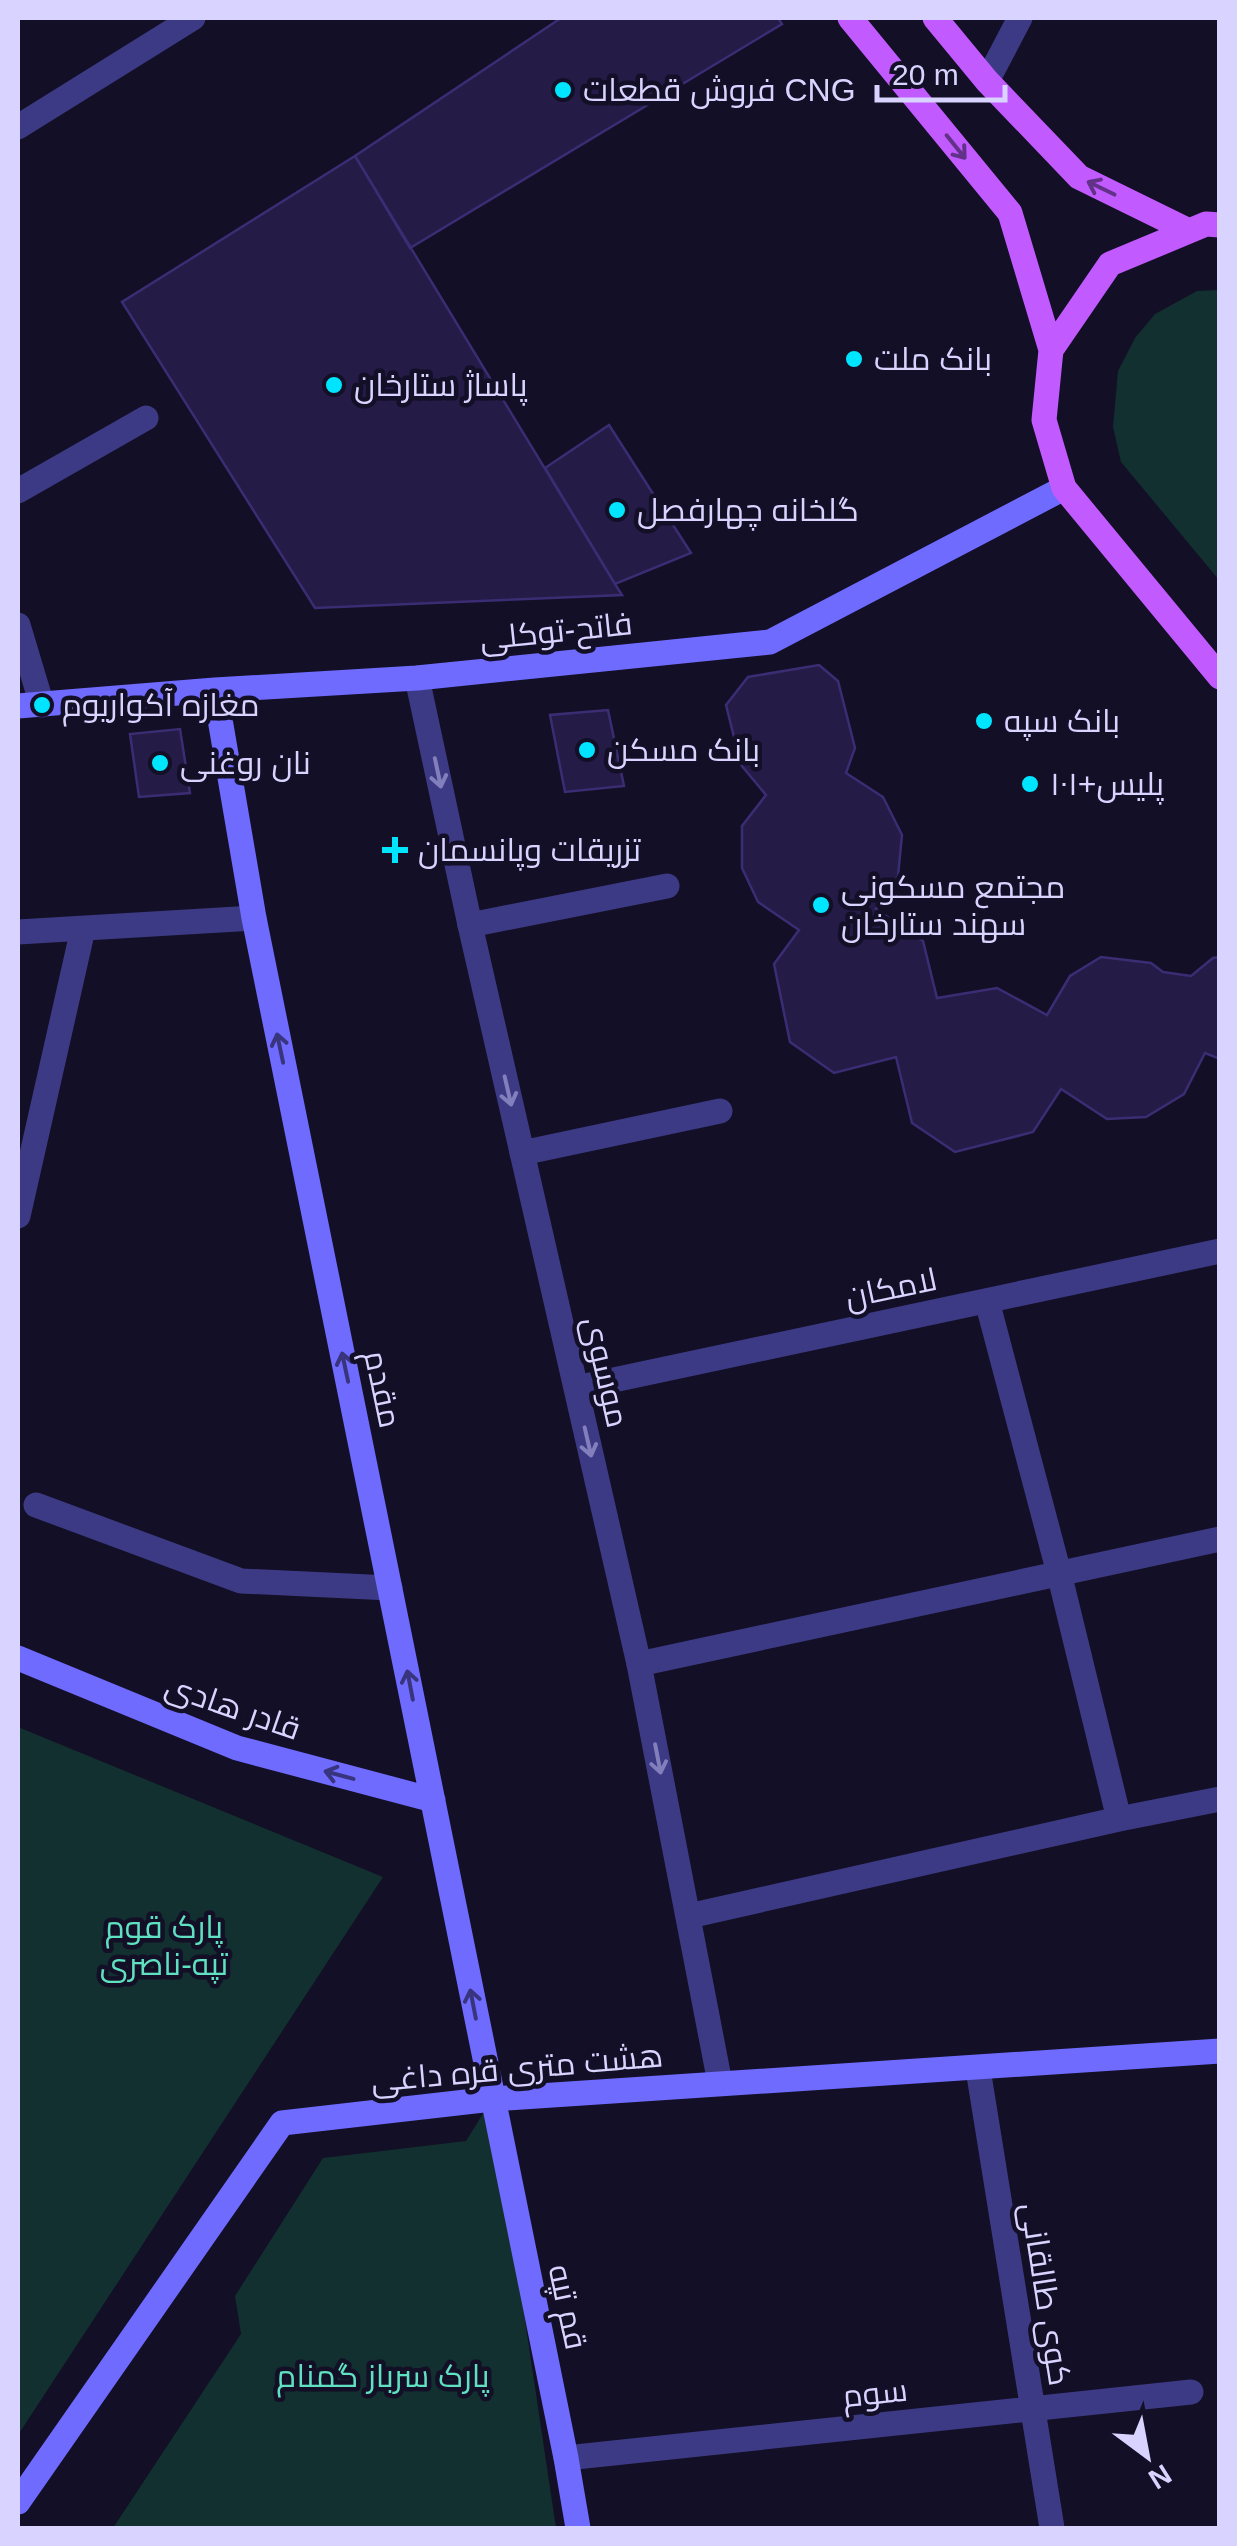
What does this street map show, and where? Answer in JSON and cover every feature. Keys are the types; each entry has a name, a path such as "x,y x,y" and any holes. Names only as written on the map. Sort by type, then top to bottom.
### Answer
{"main road":[{"path":"850,18 1010,213 1051,350 1044,420 1064,488 1220,677"},
{"path":"935,18 1079,178 1208,221"},
{"path":"1051,350 1110,264 1208,221"}],"street":[{"path":"18,127 193,18"},
{"path":"988,81 1020,18"},
{"path":"18,491 146,418"},
{"name":"فاتح-توکلی","path":"30,705 417,678 770,642 1064,488"},
{"path":"18,625 30,705"},
{"name":"موسوی","path":"417,678 639,1664 720,2084"},
{"name":"مقدم","path":"214,690 254,918 492,2100"},
{"path":"470,925 668,886"},
{"path":"18,932 254,918"},
{"path":"18,1216 83,928"},
{"path":"522,1153 720,1110"},
{"name":"لامکان","path":"576,1388 1220,1251"},
{"path":"987,1300 1119,1819"},
{"path":"36,1505 241,1581 390,1588"},
{"path":"639,1664 1220,1538"},
{"name":"قادر هادی","path":"18,1658 237,1748 434,1800"},
{"path":"689,1916 1220,1799"},
{"name":"هشت متری قره داغی","path":"18,2502 282,2123 492,2100 1220,2051"},
{"name":"کوی طالقانی","path":"978,2068 1052,2528"},
{"name":"قم تپه","path":"492,2100 578,2528"},
{"name":"سوم","path":"566,2458 1191,2392"}],"green space":[{"path":"1219,290 1219,580 1121,462 1113,427 1118,371 1135,338 1155,314 1197,291"},
{"name":"پارک قوم تپه-ناصری","path":"18,1727 383,1877 18,2435"},
{"name":"پارک سرباز گمنام","path":"492,2099 556,2528 113,2528 241,2334 235,2296 323,2158 466,2141"}],"building":[{"name":"فروش قطعات CNG","path":"561,18 778,18 782,24 410,248 355,156"},
{"name":"پاساژ ستارخان","path":"355,156 622,595 315,608 122,302"},
{"name":"گلخانه چهارفصل","path":"609,425 691,553 615,584 545,468"},
{"name":"مجتمع مسکونی سهند ستارخان","path":"819,665 838,681 855,748 846,773 883,797 902,835 898,876 876,909 923,941 937,998 997,988 1047,1015 1070,976 1101,957 1151,963 1163,972 1191,976 1220,957 1220,1059 1205,1053 1184,1094 1146,1117 1107,1119 1061,1089 1033,1132 955,1152 912,1123 896,1057 834,1073 790,1042 774,964 799,930 758,902 742,868 742,826 766,795 741,765 726,705 748,677"},
{"name":"بانک مسکن","path":"608,710 624,786 565,792 550,715"},
{"name":"نان روغنی","path":"180,729 190,793 139,797 130,734"}],"place":[{"name":"فروش قطعات CNG","path":"563,90"},
{"name":"بانک ملت","path":"854,359"},
{"name":"پاساژ ستارخان","path":"334,385"},
{"name":"گلخانه چهارفصل","path":"617,510"},
{"name":"مغازه آکواریوم","path":"42,705"},
{"name":"بانک سپه","path":"984,721"},
{"name":"بانک مسکن","path":"587,750"},
{"name":"نان روغنی","path":"160,763"},
{"name":"پلیس+۱۰۱","path":"1030,784"},
{"name":"تزریقات وپانسمان","path":"395,850"},
{"name":"مجتمع مسکونی سهند ستارخان","path":"821,905"}]}
